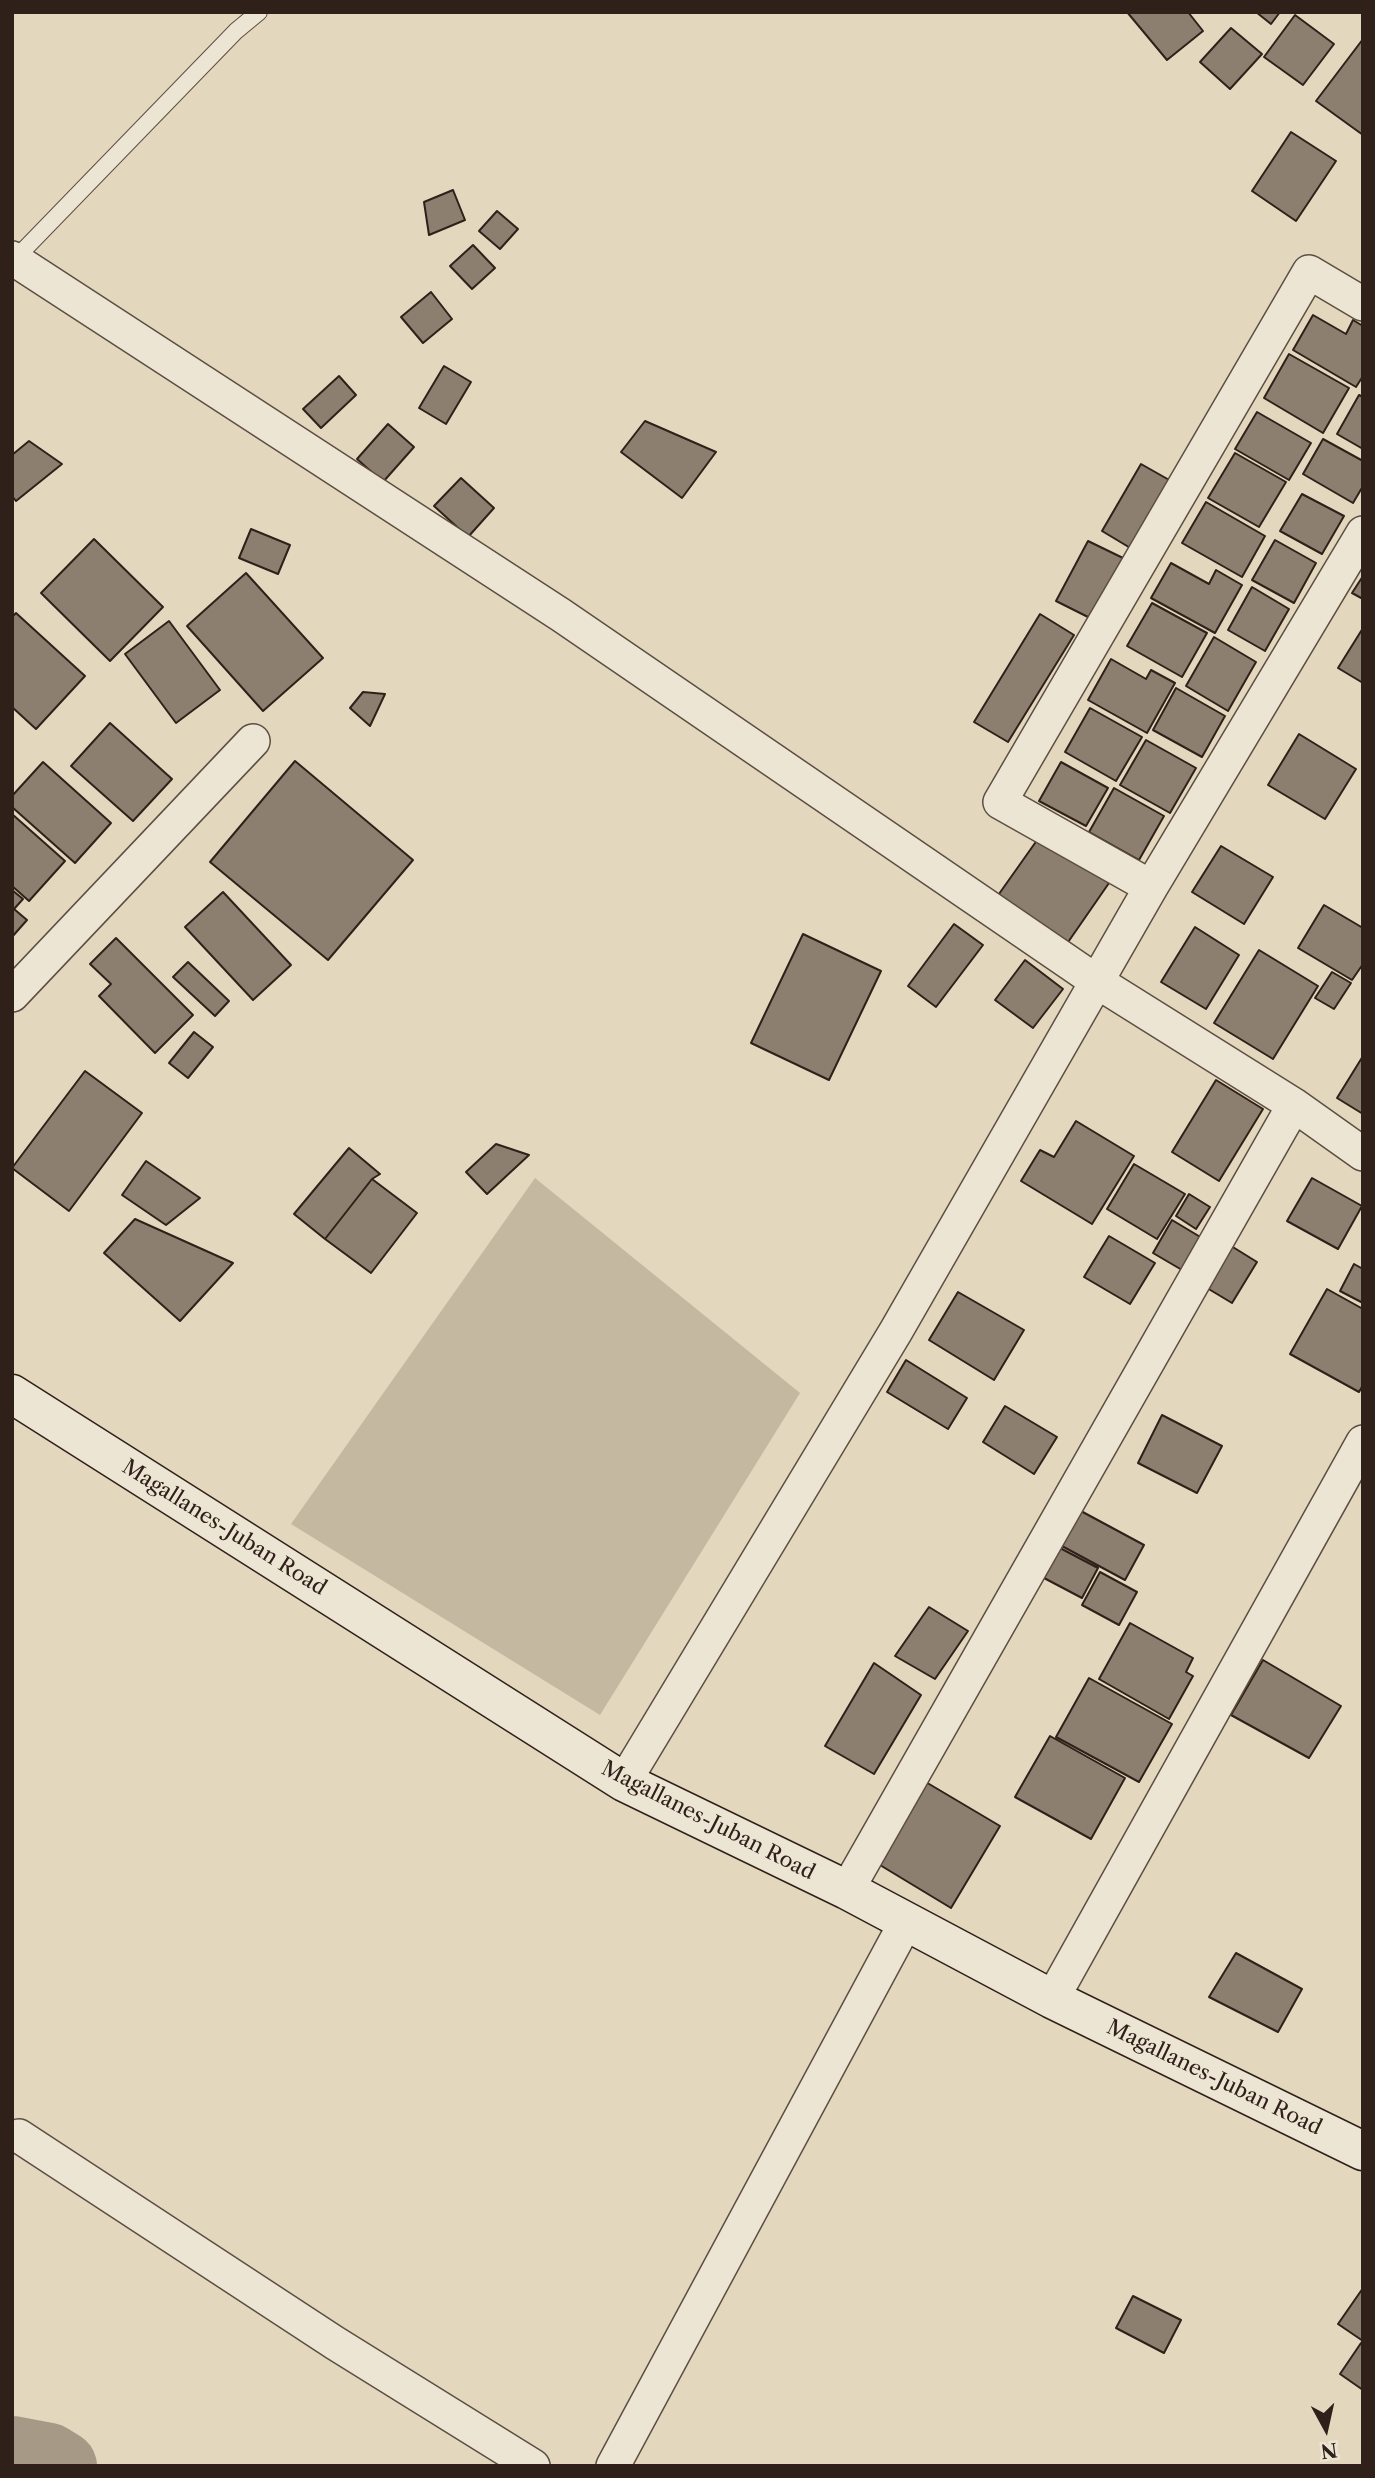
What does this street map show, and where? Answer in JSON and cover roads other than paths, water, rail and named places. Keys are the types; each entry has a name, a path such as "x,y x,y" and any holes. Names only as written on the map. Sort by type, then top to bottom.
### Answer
{"main road":[{"name":"Magallanes-Juban Road","path":"12,1394 624,1782 847,1890 1052,1999 1363,2151"}],"street":[{"path":"13,258 561,615 1096,981 1294,1105 1363,1154"},
{"path":"1151,887 1000,802 1309,272 1363,304"},
{"path":"624,1782 896,1331 1151,887 1363,533"},
{"path":"12,995 253,741"},
{"path":"847,1890 1294,1105"},
{"path":"1052,1999 1363,1442"},
{"path":"613,2466 906,1922"},
{"path":"19,2136 335,2343 533,2466"}],"lane":[{"path":"13,258 236,31 259,12"}],"waterway":[{"path":"12,2451 49,2458 62,2466"}]}
